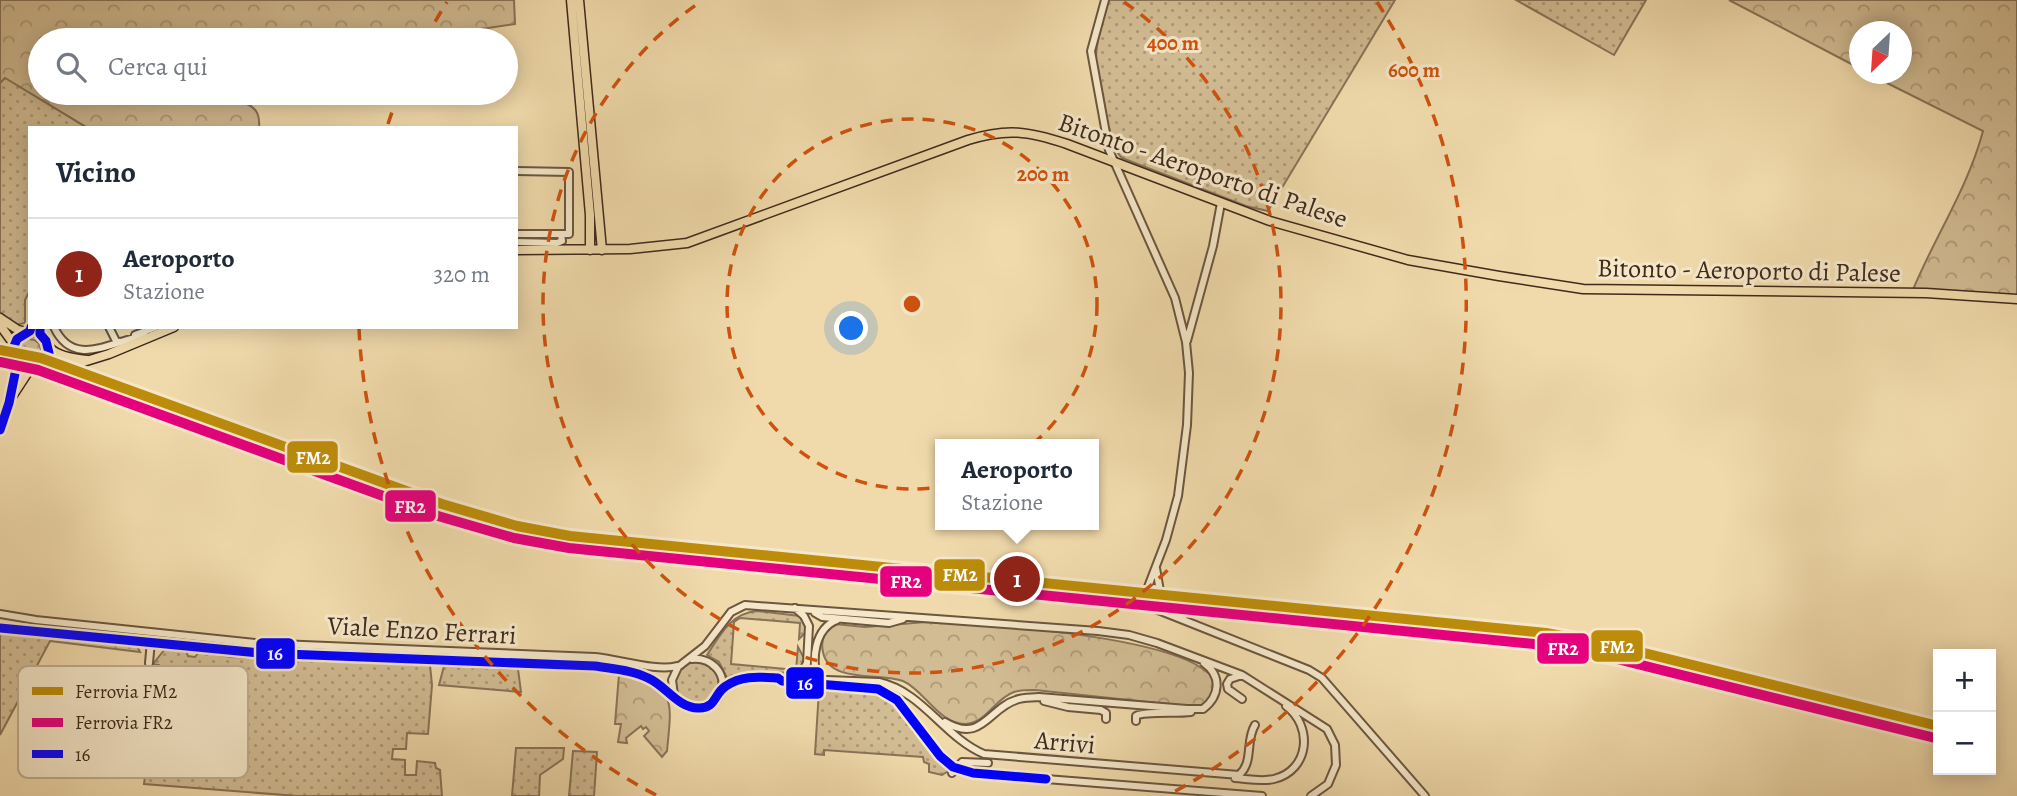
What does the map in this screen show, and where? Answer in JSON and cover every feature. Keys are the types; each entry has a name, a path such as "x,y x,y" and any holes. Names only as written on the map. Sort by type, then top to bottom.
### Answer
{"main road":[{"path":"571,0 590,215 590,250"},
{"path":"579,0 601,250"},
{"name":"Bitonto - Aeroporto di Palese","path":"518,250 656,248 687,243 968,140 998,132 1015,131 1034,133 1270,221 1408,260 1583,289 1926,293 2017,299"},
{"path":"0,318 18,330 40,330 49,347 64,355 88,360"},
{"path":"0,325 12,346 15,362 9,403 0,430"},
{"path":"12,346 20,334 29,330"},
{"path":"46,362 75,363 88,360 155,331"},
{"path":"15,362 30,369 39,368 46,362 49,347"},
{"path":"9,403 30,369"}],"street":[{"path":"1105,0 1091,51 1100,109 1114,163 1175,298 1186,342 1189,386 1185,454 1173,519 1144,602 1153,608 1309,670 1322,678 1425,796"},
{"path":"518,171 569,172 569,234 518,234"},
{"path":"1186,342 1213,246 1221,203"},
{"path":"518,242 557,243 562,241 561,234"},
{"path":"55,329 63,341 76,349 95,350 155,331"},
{"path":"110,329 117,343"},
{"path":"0,353 12,346"},
{"path":"0,360 15,362"},
{"path":"1153,608 1161,604 1156,568"},
{"path":"1146,592 1154,588 1161,593 1187,622"},
{"path":"674,695 672,680 679,666 705,646 732,612 745,605 1109,632 1157,643 1242,675 1327,729 1333,738 1337,755 1333,776 1328,784 1311,796"},
{"path":"796,609 892,620 911,617"},
{"path":"791,679 799,675 807,663 809,626 796,609"},
{"path":"815,613 822,617 889,623 911,617"},
{"name":"Viale Enzo Ferrari","path":"0,614 256,643 595,657 620,659 662,669 679,666"},
{"path":"817,678 816,645 819,636 830,622 838,619"},
{"name":"Viale Enzo Ferrari","path":"0,628 35,629 260,653 595,666 647,677 687,707 702,709 716,701 722,688"},
{"path":"149,663 151,641"},
{"path":"1136,722 1136,716 1142,713 1174,715 1197,710 1208,704 1218,688 1213,670 1194,656"},
{"path":"690,660 703,659 714,665 722,678 722,688 747,677 817,678"},
{"path":"799,675 817,678"},
{"path":"1242,675 1230,679 1227,684 1228,689 1242,699"},
{"path":"778,678 782,681 867,688 889,694 897,700 947,763 959,770 1262,796"},
{"name":"Arrivi","path":"817,678 891,685 907,693 968,745 984,754 1239,775 1247,764 1251,733 1255,725"},
{"path":"1202,775 1275,779 1292,770 1305,743 1301,722 1294,712 1260,685"},
{"path":"932,714 951,726 975,727 987,723 1003,707 1016,700 1039,697 1197,710"},
{"path":"1025,698 1101,710 1106,713 1106,719"},
{"path":"952,774 962,762 988,763"}],"green space":[{"path":"0,0 514,0 515,24 486,28 28,28 28,92 5,78 0,83"},
{"path":"1109,0 1395,0 1268,211 1246,206 1122,158 1111,139 1103,112 1096,59 1102,22"},
{"path":"1516,0 1646,0 1614,55"},
{"path":"1729,0 2017,0 2017,297 1912,292 1969,173 1983,131 1889,84 1912,84 1912,21 1849,21 1849,63"},
{"path":"5,77 28,91 28,105 50,105 84,126 28,126 28,294 25,300 25,323 15,325 0,312 0,83"},
{"path":"50,105 248,105 255,110 259,123 259,126 85,126"},
{"path":"30,339 38,342 41,350 38,358 30,361 22,358 19,350 22,342"},
{"path":"757,611 800,616 805,622 805,633 799,639 800,623 740,618 734,622 731,664 796,670 798,647 805,660 797,672 752,672 727,678 719,662 707,655 733,621 740,616"},
{"path":"926,622 1034,629 1125,643 1165,653 1196,665 1214,680 1213,690 1208,701 1195,707 1035,690 1019,691 1007,695 979,720 965,724 947,719 911,685 893,678 845,673 827,662 823,652 824,636 835,624 865,627"},
{"path":"0,632 137,646 140,652 50,641 37,666 18,666 18,701 0,735"},
{"path":"165,649 186,651 188,656 195,657 199,652 231,657 430,665 432,685 428,734 407,733 406,749 393,749 392,759 405,760 405,775 416,775 417,761 435,763 440,770 442,796 297,796 144,784 145,778 248,778 248,666 153,664"},
{"path":"697,662 712,669 719,684 712,699 697,706 682,699 675,684 682,669"},
{"path":"444,666 518,669 521,692 439,685"},
{"path":"619,674 652,684 667,698 669,733 667,751 662,757 644,736 649,731 646,727 643,729 641,726 626,738 627,743 618,742 621,724 615,724"},
{"path":"819,690 877,694 889,700 907,718 931,752 950,770 942,775 929,772 929,764 924,762 923,757 824,750 824,755 815,754"},
{"path":"516,748 564,748 563,759 540,775 539,796 512,796"},
{"path":"573,751 597,752 594,796 569,796"}],"rail line":[{"name":"FM2","path":"0,350 41,358 442,504 517,526 570,536 1546,633 1616,646 1933,725"},
{"name":"FR2","path":"0,362 38,370 438,516 514,538 569,548 1544,645 1613,658 1933,738"}],"transit line":[{"name":"16","path":"30,329 17,339 12,351 17,362 30,369 42,365 49,353 40,329"},
{"name":"16","path":"0,430 17,364"},
{"name":"16","path":"0,628 260,653 595,666 642,675 684,704 698,708 712,703 722,689 732,682 751,678 778,678 782,681 878,689 897,700 940,756 953,767 973,773 1046,779"}],"place":[{"name":"Aeroporto","path":"1017,579"}]}
